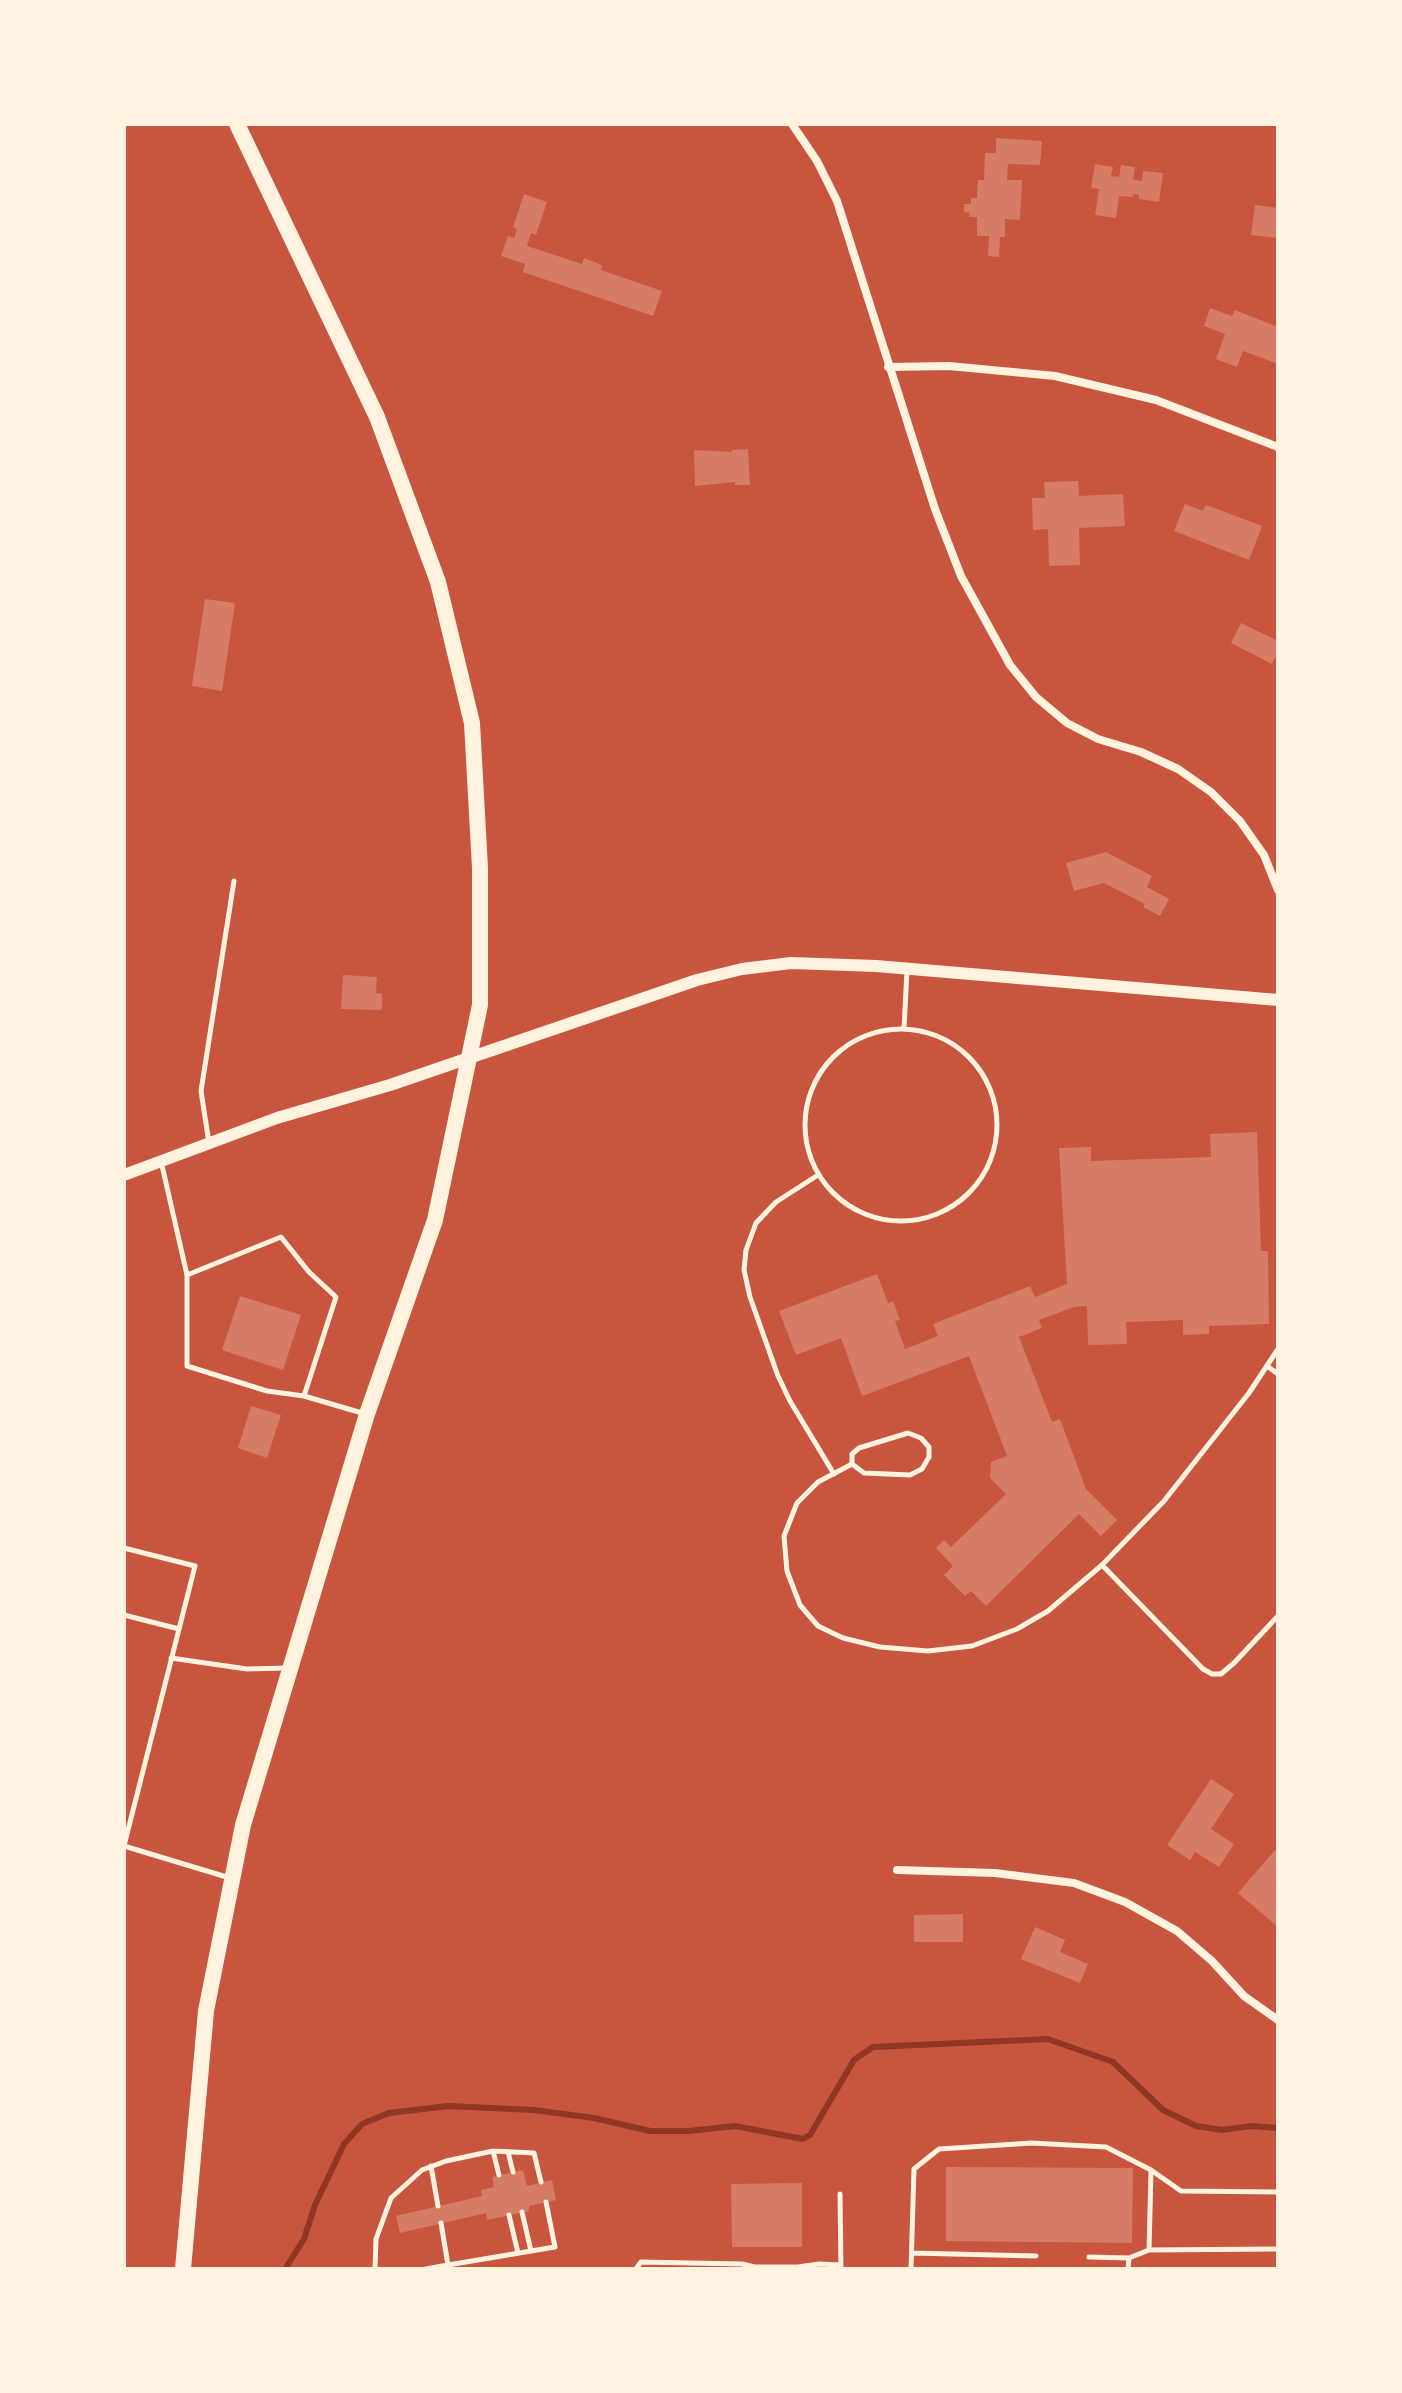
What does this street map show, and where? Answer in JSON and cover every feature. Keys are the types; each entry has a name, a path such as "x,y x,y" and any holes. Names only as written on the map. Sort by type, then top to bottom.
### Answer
{"main road":[{"path":"183,2269 206,2011 243,1825 367,1414 435,1220 480,1005 480,868 472,723 438,582 377,417 237,124"}],"street":[{"path":"792,124 817,161 837,201 935,509 961,576 1010,665 1036,697 1067,723 1098,739 1141,752 1178,769 1211,792 1240,821 1264,855 1278,890"},
{"path":"888,367 949,366 1068,378 1156,400 1207,417 1278,447"},
{"path":"124,1175 277,1118 469,1058 697,980 742,969 791,963 907,969 1278,1000"},
{"path":"897,1870 995,1873 1074,1883 1125,1902 1177,1931 1212,1961 1244,1996 1278,2020"}],"lane":[{"path":"209,1144 201,1091 234,881"},
{"path":"904,1029 907,969"},
{"path":"904,1029 941,1037 967,1054 986,1079 996,1110 998,1132 994,1154 984,1174 963,1199 934,1215 915,1221 869,1216 840,1200 818,1175 806,1147 804,1116 812,1087 828,1061 852,1041 881,1030 904,1029"},
{"path":"161,1161 187,1275 187,1366 267,1391 304,1396 367,1414"},
{"path":"818,1175 776,1202 756,1223 746,1250 744,1270 750,1297 778,1376 834,1474"},
{"path":"187,1275 281,1237 309,1272 336,1297 304,1396"},
{"path":"852,1464 818,1482 797,1503 784,1536 787,1571 800,1605 818,1626 843,1638 880,1647 928,1651 972,1646 1017,1629 1048,1611 1102,1565 1164,1501 1249,1393 1278,1349"},
{"path":"1267,1366 1278,1374"},
{"path":"908,1433 921,1438 929,1447 929,1457 922,1469 910,1475 864,1473 852,1464 852,1454 859,1448 893,1435 908,1433"},
{"path":"124,1548 195,1566 124,1846 232,1879"},
{"path":"1102,1565 1203,1669 1212,1674 1221,1674 1234,1663 1278,1616"},
{"path":"124,1615 179,1629"},
{"path":"171,1658 201,1665 247,1669 291,1667"},
{"path":"911,2269 914,2169 939,2149 1032,2143 1106,2147 1151,2170 1181,2191 1278,2192"},
{"path":"493,2151 499,2175"},
{"path":"375,2269 376,2239 391,2198 422,2170 493,2151 534,2153 541,2182"},
{"path":"508,2152 513,2172"},
{"path":"431,2166 438,2206"},
{"path":"1149,2250 1151,2170"},
{"path":"636,2269 641,2262 841,2267 840,2194"},
{"path":"426,2269 555,2247 546,2202"},
{"path":"522,2212 531,2251"},
{"path":"509,2215 518,2253"},
{"path":"441,2223 448,2267"},
{"path":"1089,2257 1129,2258 1149,2250 1278,2249"},
{"path":"912,2253 1036,2256"},
{"path":"1128,2269 1129,2258"}],"building":[{"path":"996,138 1042,141 1040,165 1008,164 1007,180 1022,180 1020,220 1005,219 1005,237 1000,237 999,257 988,256 989,236 977,236 977,217 969,217 970,213 964,212 964,204 971,204 971,198 977,198 978,180 984,180 985,153 996,153"},
{"path":"1095,164 1113,167 1111,176 1119,177 1121,165 1135,167 1133,180 1142,181 1143,171 1163,173 1159,202 1139,199 1139,195 1133,194 1133,197 1119,196 1116,218 1095,215 1099,189 1091,188"},
{"path":"524,194 547,202 536,235 531,233 527,246 582,264 584,258 602,265 601,270 662,291 653,316 523,272 525,264 501,256 508,236 514,238 517,229 513,227"},
{"path":"1255,205 1278,208 1278,238 1251,235"},
{"path":"1210,308 1232,316 1235,310 1278,327 1278,364 1243,351 1237,367 1216,359 1225,334 1204,326"},
{"path":"748,449 750,485 735,485 735,482 695,486 694,450 732,452"},
{"path":"1078,481 1079,496 1123,494 1125,526 1079,528 1080,565 1049,566 1048,529 1033,530 1032,498 1045,498 1044,482"},
{"path":"1185,504 1203,511 1206,505 1262,526 1249,560 1174,531"},
{"path":"205,599 235,603 222,691 192,686"},
{"path":"1241,623 1278,641 1278,652 1272,664 1231,643"},
{"path":"1106,852 1152,876 1147,887 1169,899 1160,916 1143,907 1145,904 1104,883 1074,891 1066,863"},
{"path":"343,975 377,977 376,993 382,994 382,1010 341,1009"},
{"path":"1257,1132 1261,1251 1268,1251 1269,1324 1209,1326 1209,1334 1183,1335 1183,1320 1126,1322 1127,1344 1088,1345 1087,1306 1074,1307 1039,1320 1042,1328 1019,1337 1052,1422 1060,1419 1086,1489 1117,1520 1101,1536 1079,1514 986,1606 971,1591 965,1596 944,1575 953,1566 936,1548 944,1540 951,1547 1006,1494 990,1478 991,1462 1007,1456 969,1356 862,1396 841,1338 796,1355 779,1311 877,1274 888,1303 893,1301 900,1320 895,1321 905,1349 938,1336 933,1324 1030,1286 1035,1297 1067,1284 1059,1148 1091,1147 1091,1161 1211,1157 1210,1134"},
{"path":"240,1296 301,1315 283,1370 222,1350"},
{"path":"251,1406 281,1415 267,1458 238,1448"},
{"path":"1211,1779 1234,1794 1211,1829 1234,1844 1219,1867 1195,1852 1190,1860 1167,1845"},
{"path":"1275,1850 1278,1853 1278,1880 1275,1884 1278,1887 1278,1927 1238,1893"},
{"path":"963,1914 963,1942 914,1942 914,1915"},
{"path":"1035,1927 1065,1940 1060,1952 1088,1964 1080,1983 1021,1959"},
{"path":"946,2167 1133,2168 1132,2243 946,2241"},
{"path":"523,2170 527,2186 552,2180 556,2200 529,2206 529,2211 487,2220 486,2213 400,2233 396,2216 482,2196 481,2190 494,2187 492,2177"},
{"path":"802,2183 802,2247 732,2247 731,2184"}],"waterway":[{"path":"285,2269 304,2239 315,2205 344,2144 362,2124 389,2113 448,2106 534,2110 594,2118 650,2131 735,2126 803,2139 810,2135 854,2060 873,2047 1048,2039 1113,2062 1163,2110 1196,2126 1222,2130 1251,2126 1278,2128"}]}
